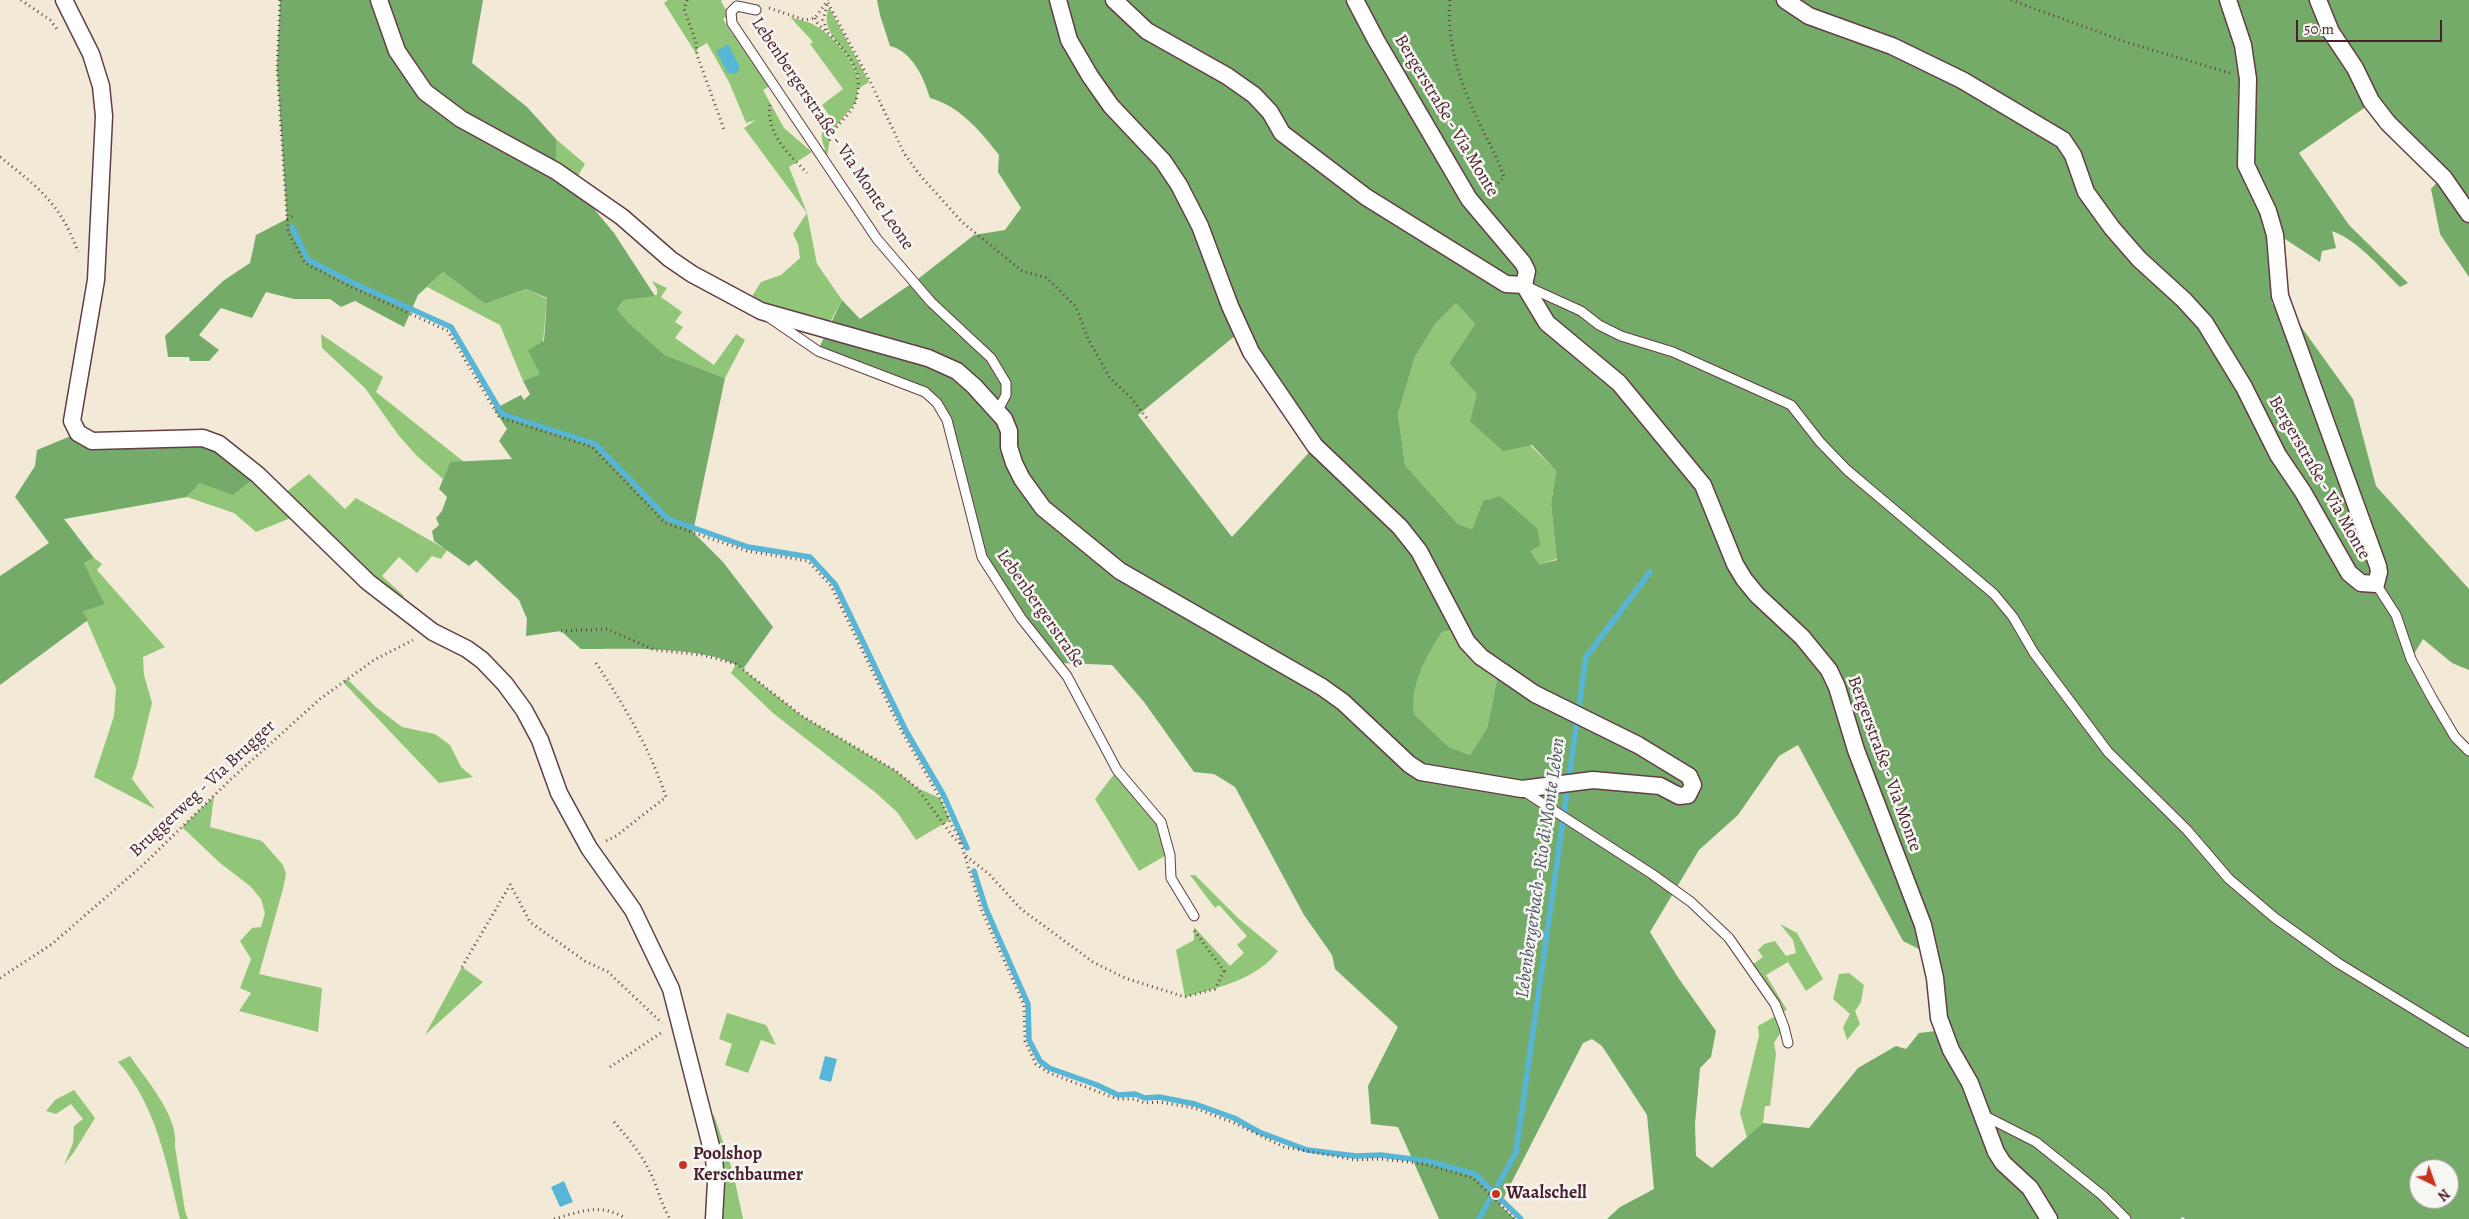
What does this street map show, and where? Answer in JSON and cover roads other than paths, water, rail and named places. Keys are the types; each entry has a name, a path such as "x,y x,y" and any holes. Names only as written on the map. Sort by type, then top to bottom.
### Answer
{"street":[{"path":"64,0 91,54 101,86 104,116 96,280 72,421 78,433 92,441 203,438 219,444 258,476 368,582 433,632 467,649 482,660 505,684 524,710 540,740 559,793 589,848 630,904 671,989 714,1158 716,1182 714,1219"},
{"path":"379,0 397,51 425,92 460,119 568,179 622,217 670,259 692,274 761,311 928,358 958,371 1004,419 1009,431 1009,447 1022,479 1043,508 1120,571 1322,687 1343,702 1409,764 1421,772 1522,789 1593,780 1660,786 1679,796 1688,795 1693,784 1688,776 1638,745 1535,694 1481,657 1467,642 1419,551 1400,527 1315,446 1251,352 1230,306 1200,226 1179,185 1163,161 1112,106 1090,76 1070,40 1058,0"},
{"path":"1114,0 1147,31 1227,76 1254,95 1270,112 1282,133 1366,197 1506,284 1524,285"},
{"name":"Bergerstraße - Via Monte","path":"1355,0 1376,40 1469,199 1528,271 1524,285 1547,323 1619,383 1703,485 1735,564 1744,579 1802,637 1829,670 1837,687 1856,750 1923,925 1936,978 1939,1018 1951,1050 1970,1083 1996,1152 2003,1163 2030,1188 2049,1219"},
{"name":"Bergerstraße - Via Monte","path":"1785,0 1809,16 1892,46 1962,80 2063,140 2073,155 2086,192 2112,228 2139,259 2184,300 2205,323 2244,387 2278,455 2303,492 2349,573 2361,583 2376,584 2379,572 2378,566 2280,296 2275,236 2268,211 2246,165 2248,79 2244,45 2228,0"},
{"path":"2318,0 2331,32 2352,61 2372,101 2388,123 2444,178 2469,214"}],"lane":[{"name":"Lebenbergerstraße - Via Monte Leone","path":"756,10 737,6 731,12 732,23 876,239 898,267 956,327 991,358 1006,383 1006,395 997,412"},
{"path":"1524,285 1581,312 1621,336 1673,352 1791,405 1820,442 1847,470 1994,594 2013,617 2034,653 2108,752 2187,830 2228,879 2275,918 2338,963 2469,1043"},
{"name":"Lebenbergerstraße","path":"761,311 772,322 818,351 925,392 937,403 947,420 982,557 1022,618 1067,676 1117,770 1156,813 1161,822 1170,856 1171,878 1194,916"},
{"path":"2376,584 2396,615 2411,659 2432,698 2454,737 2469,751"},
{"path":"1522,789 1660,879 1691,902 1729,938 1775,1004 1788,1044"},
{"path":"1981,1114 2036,1142 2102,1195 2126,1219"}],"water":[{"path":"728,44 740,67 736,74 728,73 716,51"},
{"path":"825,1056 837,1059 831,1082 819,1079"},
{"path":"564,1181 573,1202 560,1207 551,1187"}],"waterway":[{"path":"292,227 308,260 351,282 451,327 502,414 595,444 668,519 748,547 810,557 835,584 906,731 944,796 967,848"},
{"name":"Lebenbergerbach - Rio di Monte Leben","path":"1498,1185 1516,1152 1586,657 1650,572"},
{"path":"974,871 986,909 1028,1004 1029,1040 1040,1061 1049,1068 1097,1085 1118,1095 1135,1094 1145,1098 1159,1097 1195,1104 1234,1118 1259,1132 1307,1150 1356,1156 1381,1155 1427,1161 1475,1174 1521,1219"},
{"name":"Lebenbergerbach - Rio di Monte Leben","path":"1479,1219 1490,1199"}],"place":[{"name":"Poolshop Kerschbaumer","path":"683,1165"},
{"name":"Waalschell","path":"1496,1194"}]}
